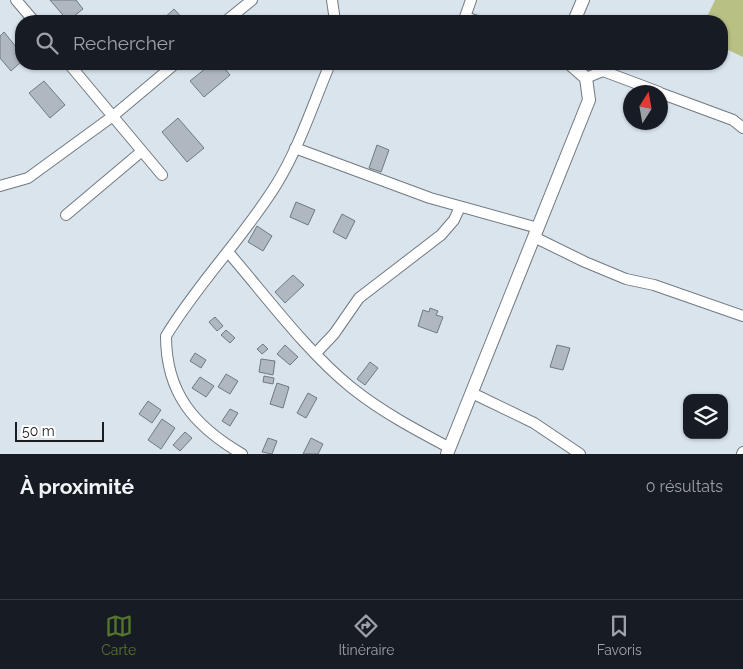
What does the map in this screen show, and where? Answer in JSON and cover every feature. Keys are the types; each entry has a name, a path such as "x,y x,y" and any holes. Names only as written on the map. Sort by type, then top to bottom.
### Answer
{"street":[{"path":"16,0 29,15"},
{"path":"233,15 252,0"},
{"path":"332,0 334,15"},
{"path":"466,15 471,0"},
{"path":"577,15 583,0"},
{"path":"74,70 162,175"},
{"path":"0,186 28,178 113,116 169,70"},
{"path":"242,454 207,430 187,407 174,387 166,351 166,336 254,219 276,184 295,148 328,70"},
{"path":"228,252 316,352 351,387 393,418 449,451 589,100 586,78 577,70"},
{"path":"586,78 602,71 639,85"},
{"path":"668,96 733,120 743,128"},
{"path":"295,148 430,198 536,232 585,262 626,279 654,286 743,316"},
{"path":"66,215 142,151"},
{"path":"316,352 338,328 359,298 441,234 454,220 460,207"},
{"path":"472,393 534,422 580,454"}],"green space":[{"path":"715,0 743,0 743,57 728,50 728,15 708,15"}],"building":[{"path":"50,0 76,0 83,9 76,15 63,15"},
{"path":"174,9 180,15 168,15"},
{"path":"4,32 15,46 15,67 11,71 0,58 0,36"},
{"path":"204,70 226,70 230,75 204,97 190,81"},
{"path":"44,81 65,105 50,118 29,93"},
{"path":"178,118 204,148 187,162 162,132"},
{"path":"377,145 389,150 381,172 369,168"},
{"path":"296,202 315,210 308,225 290,217"},
{"path":"342,214 355,221 346,239 333,232"},
{"path":"257,226 272,236 263,251 248,242"},
{"path":"293,275 304,285 285,303 275,292"},
{"path":"430,308 438,311 436,315 443,317 437,333 418,326 423,310 429,312"},
{"path":"215,317 223,326 217,331 209,322"},
{"path":"226,330 235,338 230,343 221,335"},
{"path":"263,344 268,349 262,354 257,349"},
{"path":"285,345 298,357 290,365 277,354"},
{"path":"557,345 570,348 563,370 550,367"},
{"path":"195,353 206,360 201,368 190,361"},
{"path":"261,359 275,361 273,375 259,372"},
{"path":"370,362 378,368 365,385 357,379"},
{"path":"226,374 238,381 230,394 218,387"},
{"path":"264,376 274,378 273,384 263,382"},
{"path":"200,377 214,386 206,397 192,388"},
{"path":"277,383 289,387 283,408 270,404"},
{"path":"308,393 317,398 306,418 297,413"},
{"path":"148,401 161,410 152,423 139,414"},
{"path":"230,409 238,413 230,426 222,421"},
{"path":"162,419 175,428 161,449 148,440"},
{"path":"185,432 192,438 180,451 173,445"},
{"path":"268,438 277,441 272,454 262,452"},
{"path":"311,438 323,444 318,454 303,454"}]}
